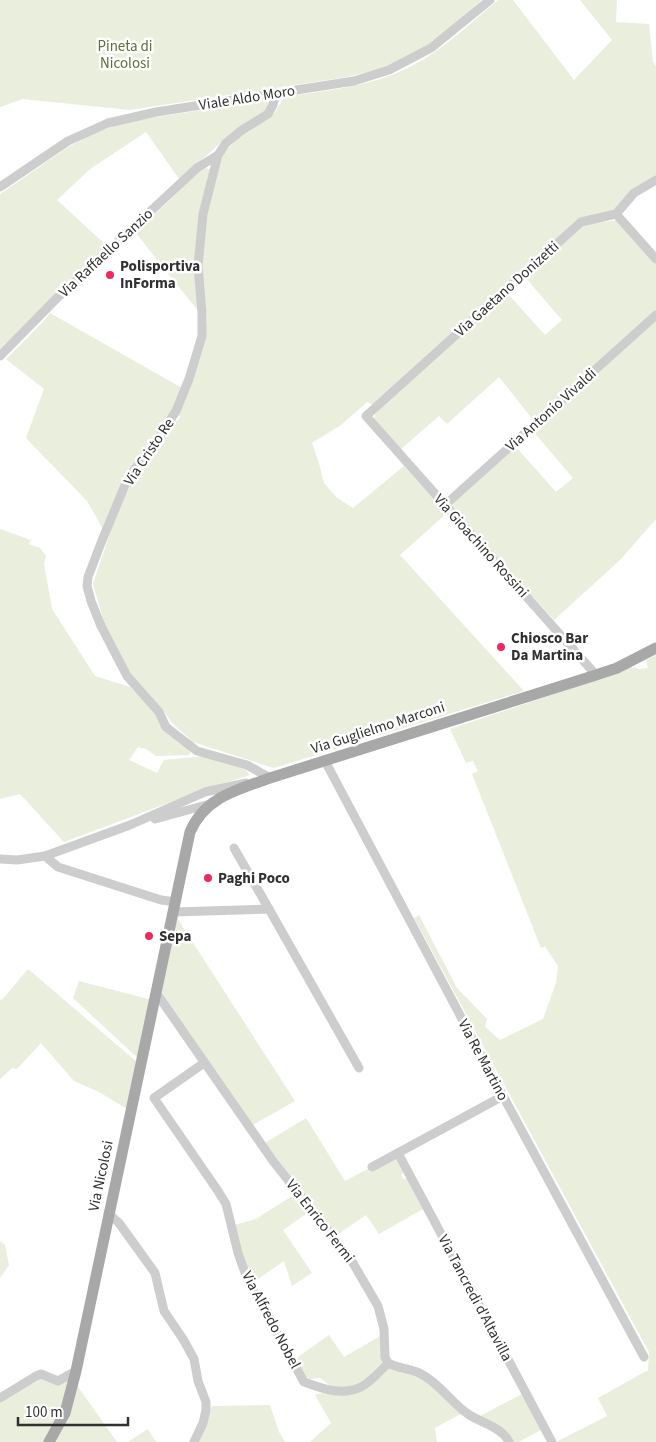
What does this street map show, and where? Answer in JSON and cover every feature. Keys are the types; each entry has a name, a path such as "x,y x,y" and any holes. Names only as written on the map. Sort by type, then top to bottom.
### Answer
{"main road":[{"name":"Via Guglielmo Marconi","path":"174,907 190,832 195,821 212,803 234,791 617,668 656,648"},
{"name":"Via Nicolosi","path":"50,1442 65,1412 76,1371 174,907"}],"street":[{"name":"Viale Aldo Moro","path":"0,187 68,141 108,123 156,112 354,81 389,70 431,48 490,0"},
{"name":"Via Cristo Re","path":"270,778 247,765 197,751 166,726 158,712 126,676 101,626 87,586 88,577 125,485 135,468 150,452 176,411 189,380 202,336 198,266 202,214 218,155 226,143 242,130 268,114 276,93"},
{"name":"Via Raffaello Sanzio","path":"0,356 56,299 196,168 218,155"},
{"path":"656,180 634,193 616,214 656,259"},
{"name":"Via Gaetano Donizetti","path":"366,416 581,222 616,214"},
{"name":"Via Antonio Vivaldi","path":"445,505 656,315"},
{"name":"Via Gioachino Rossini","path":"366,416 596,675"},
{"name":"Via Re Martino","path":"325,761 644,1357"},
{"path":"0,859 17,860 45,856 130,825 205,792 270,778"},
{"path":"130,825 212,803"},
{"path":"234,848 358,1068"},
{"path":"45,856 58,866 161,900 174,907 269,909"},
{"name":"Via Enrico Fermi","path":"157,994 272,1161 350,1258 378,1306 384,1329 385,1357 388,1363"},
{"name":"Via Alfredo Nobel","path":"204,1063 154,1098 226,1204 238,1253 248,1281 304,1382 334,1391 350,1390 362,1386 388,1363"},
{"path":"372,1167 503,1096"},
{"name":"Via Tancredi d'Altavilla","path":"398,1153 552,1442"},
{"path":"108,1213 119,1223 155,1273 164,1311 194,1359 198,1381 206,1402 203,1423 194,1442"},
{"path":"388,1363 398,1368 418,1372 469,1415 504,1434 509,1442"},
{"path":"0,1398 41,1374 58,1381 76,1371"}],"green space":[{"name":"Pineta di Nicolosi","path":"0,0 482,0 431,42 405,58 381,68 347,77 130,110 23,99 0,107"},
{"path":"498,0 513,0 574,80 612,40 580,0 617,0 616,22 649,24 653,62 656,66 656,177 613,213 577,220 374,405 367,402 341,425 312,443 324,483 336,497 353,508 404,466 447,513 400,555 524,691 274,768 193,742 172,723 163,710 129,675 105,626 93,584 114,521 135,474 165,438 175,420 177,421 180,417 178,413 205,335 207,318 202,268 207,208 223,154 244,132 274,114 284,97 357,85 399,72 439,49"},
{"path":"265,100 270,103 265,111 231,133 180,180 146,132 90,169 57,200 107,246 0,349 0,194 68,147 95,133 119,124"},
{"path":"206,168 211,170 207,186 199,312 135,232 197,172"},
{"path":"619,220 656,262 656,312 534,421 499,377 447,424 439,416 401,449 375,421 376,413 507,293 545,335 562,320 525,277 582,225"},
{"path":"50,313 182,388 175,406 146,450 124,475 103,529 87,501 26,438 44,389 6,359"},
{"path":"656,319 656,519 620,560 554,620 449,506 516,447 556,492 573,478 533,431"},
{"path":"0,529 31,540 29,544 40,548 46,556 44,564 52,609 95,676 130,687 192,750 189,755 156,756 146,749 138,747 129,760 157,773 164,760 206,756 245,769 250,775 200,791 64,842 20,794 0,799"},
{"path":"656,655 656,1442 556,1442 607,1416 598,1398 648,1370 649,1352 414,918 419,915 457,988 487,1019 485,1027 500,1040 543,1019 556,983 558,966 545,946 541,948 472,774 478,771 473,761 466,763 450,729 631,667 648,668 646,660"},
{"path":"177,918 295,1101 251,1126 162,996 161,991"},
{"path":"28,969 138,1063 127,1109 99,1092 74,1081 41,1043 17,1069 12,1068 0,1079 0,999 2,1000"},
{"path":"79,981 152,1000 139,1059 73,998"},
{"path":"306,1118 345,1181 368,1169 370,1172 396,1158 404,1172 401,1175 403,1179 407,1178 423,1209 379,1234 366,1215 337,1235 265,1143"},
{"path":"295,1194 309,1212 283,1230 312,1273 292,1286 284,1261 252,1283 234,1225 256,1219"},
{"path":"0,1241 5,1245 9,1265 0,1278"},
{"path":"329,1335 344,1357 382,1335 382,1362 363,1382 353,1387 332,1387 320,1378 310,1379 306,1377 299,1366 298,1357"},
{"path":"389,1368 413,1374 426,1380 462,1413 435,1428 437,1442 310,1442 331,1423 315,1395 326,1392 340,1393"},
{"path":"71,1376 61,1412 45,1442 0,1442 0,1400 35,1378"},
{"path":"76,1384 117,1442 54,1442"},
{"path":"522,1394 541,1430 519,1442 512,1442 478,1417"},
{"path":"270,1405 279,1432 285,1442 198,1442 212,1406"},
{"path":"148,1429 156,1442 128,1442"}],"place":[{"name":"Polisportiva InForma","path":"110,275"},
{"name":"Chiosco Bar Da Martina","path":"501,647"},
{"name":"Paghi Poco","path":"208,878"},
{"name":"Sepa","path":"149,936"}]}
